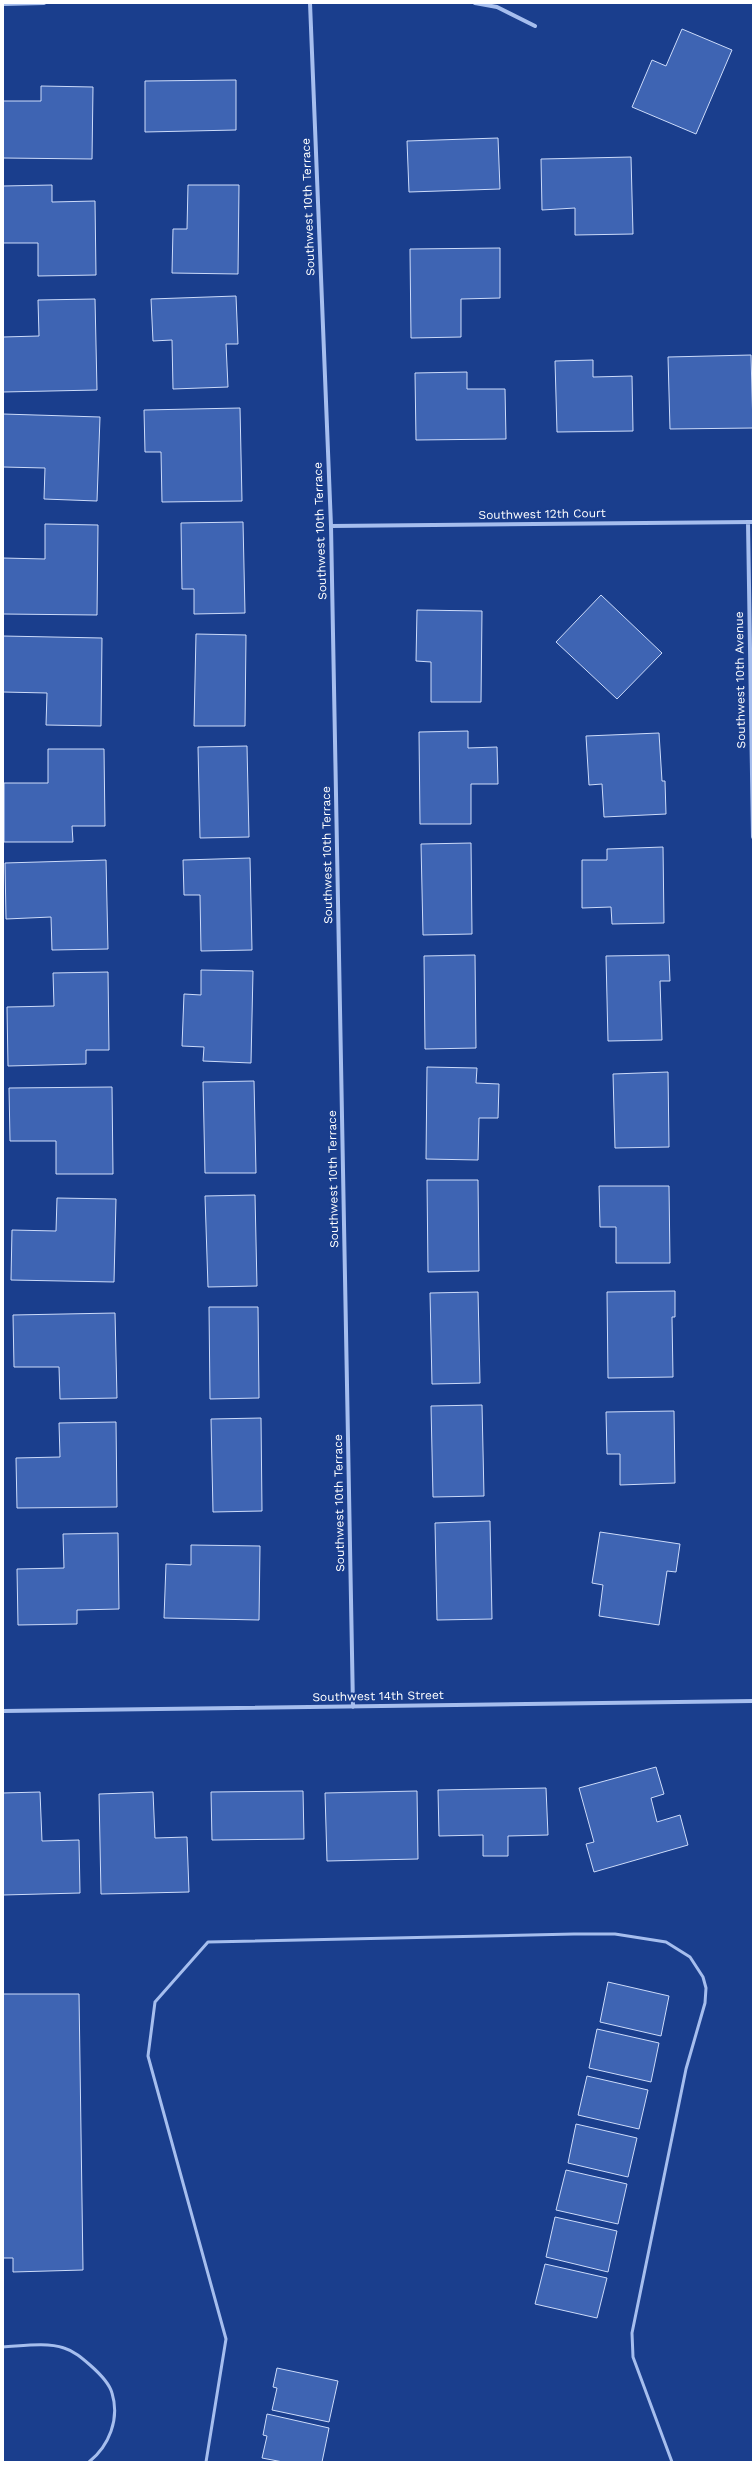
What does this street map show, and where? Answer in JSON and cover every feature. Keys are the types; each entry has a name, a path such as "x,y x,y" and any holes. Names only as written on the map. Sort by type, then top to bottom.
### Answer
{"street":[{"path":"3,4 44,3"},
{"name":"Southwest 10th Terrace","path":"310,3 330,526 353,1707"},
{"path":"475,3 497,7 535,26"},
{"name":"Southwest 10th Avenue","path":"748,522 753,837"},
{"name":"Southwest 12th Court","path":"330,526 753,522"},
{"name":"Southwest 14th Street","path":"3,1711 753,1700"}],"lane":[{"path":"206,2462 226,2339 148,2056 154,2002 208,1942 615,1934 666,1942 680,1949 690,1957 697,1967 706,1988 705,2003 686,2069 632,2333 633,2357 672,2462"},
{"path":"3,2347 57,2346 66,2348 82,2357 102,2376 112,2394 114,2420 107,2444 89,2462"}],"building":[{"path":"682,29 732,50 696,134 632,107 652,60 666,66"},
{"path":"236,80 236,130 145,132 145,81"},
{"path":"41,86 93,87 92,159 3,158 3,101 41,101"},
{"path":"498,138 500,189 409,192 407,141"},
{"path":"631,157 633,234 575,235 575,208 542,210 541,159"},
{"path":"52,185 52,202 95,201 96,275 38,276 38,243 3,243 3,186"},
{"path":"188,185 239,185 238,274 172,273 173,229 187,229"},
{"path":"500,248 500,298 461,299 461,337 411,338 410,249"},
{"path":"236,296 238,344 226,344 228,387 173,389 172,340 153,341 151,299"},
{"path":"95,299 97,390 3,392 3,337 39,336 38,300"},
{"path":"751,355 753,428 670,429 668,357"},
{"path":"593,360 593,377 632,376 633,431 557,432 555,361"},
{"path":"467,372 467,389 505,389 506,439 416,440 415,373"},
{"path":"240,408 242,501 162,502 161,452 145,452 144,410"},
{"path":"3,414 100,417 97,501 44,499 45,468 3,467"},
{"path":"243,522 245,613 194,614 194,589 182,589 181,523"},
{"path":"45,524 98,525 97,615 3,614 3,558 45,559"},
{"path":"601,595 662,653 617,699 556,642"},
{"path":"417,610 482,611 481,702 431,702 431,662 416,661"},
{"path":"196,634 246,635 245,726 194,726"},
{"path":"3,636 102,638 101,726 46,725 47,693 3,692"},
{"path":"468,731 468,748 497,747 498,784 471,784 471,824 420,824 419,732"},
{"path":"659,733 662,781 665,781 666,814 604,817 602,784 589,785 586,736"},
{"path":"247,746 249,837 200,838 198,747"},
{"path":"48,749 104,749 105,826 72,826 73,842 4,842 4,783 48,783"},
{"path":"471,843 472,934 423,935 421,844"},
{"path":"663,847 664,923 612,924 611,907 582,908 582,860 607,860 607,849"},
{"path":"250,858 252,950 201,951 200,895 184,895 183,860"},
{"path":"106,860 108,949 52,950 51,917 6,919 5,863"},
{"path":"475,955 476,1048 425,1049 424,956"},
{"path":"669,955 670,981 660,981 662,1040 608,1041 606,956"},
{"path":"201,970 253,971 251,1063 203,1061 204,1047 182,1046 184,994 201,995"},
{"path":"108,972 109,1050 86,1050 86,1064 8,1066 7,1007 54,1006 53,973"},
{"path":"427,1067 477,1068 476,1083 499,1084 498,1118 479,1118 478,1160 426,1159"},
{"path":"668,1072 669,1147 615,1148 613,1074"},
{"path":"254,1081 256,1173 205,1173 203,1082"},
{"path":"112,1087 113,1174 56,1174 56,1141 10,1141 9,1088"},
{"path":"427,1180 478,1180 479,1271 428,1272"},
{"path":"599,1186 669,1186 670,1263 616,1263 616,1227 600,1227"},
{"path":"255,1195 257,1286 208,1287 205,1196"},
{"path":"57,1198 116,1199 114,1282 11,1280 12,1230 56,1231"},
{"path":"675,1291 675,1317 672,1317 673,1377 608,1378 607,1292"},
{"path":"478,1292 480,1383 432,1384 430,1293"},
{"path":"209,1307 258,1307 259,1398 210,1399"},
{"path":"115,1313 117,1398 60,1399 59,1367 14,1367 13,1315"},
{"path":"482,1405 484,1496 433,1497 431,1406"},
{"path":"674,1411 675,1483 620,1485 620,1454 607,1454 606,1412"},
{"path":"261,1418 262,1511 213,1512 211,1419"},
{"path":"116,1422 117,1507 17,1508 16,1458 60,1457 59,1423"},
{"path":"490,1521 492,1619 437,1620 435,1523"},
{"path":"600,1532 680,1544 676,1572 667,1571 659,1625 599,1616 603,1585 592,1583"},
{"path":"118,1533 119,1609 77,1610 77,1624 18,1625 17,1569 64,1568 63,1534"},
{"path":"191,1545 260,1546 259,1620 164,1618 166,1564 191,1565"},
{"path":"656,1767 664,1794 651,1798 657,1822 680,1815 688,1845 594,1872 586,1844 594,1842 579,1788"},
{"path":"546,1788 548,1835 508,1836 508,1856 483,1856 483,1835 439,1836 438,1790"},
{"path":"303,1791 304,1839 212,1840 211,1792"},
{"path":"417,1791 418,1859 327,1861 325,1793"},
{"path":"40,1792 42,1841 79,1840 80,1893 3,1895 3,1793"},
{"path":"153,1792 155,1838 187,1837 189,1892 101,1894 99,1794"},
{"path":"608,1982 669,1996 661,2036 600,2022"},
{"path":"3,1994 79,1994 83,2270 13,2272 13,2258 3,2258"},
{"path":"597,2029 659,2043 651,2082 589,2068"},
{"path":"587,2076 648,2090 639,2129 578,2115"},
{"path":"576,2124 637,2138 628,2177 568,2163"},
{"path":"566,2170 627,2184 618,2224 556,2210"},
{"path":"555,2217 617,2231 608,2272 546,2257"},
{"path":"545,2264 607,2278 597,2318 535,2304"},
{"path":"277,2368 338,2381 329,2422 272,2410 277,2388 273,2387"},
{"path":"267,2414 329,2428 322,2462 283,2462 262,2458 267,2436 263,2435"}]}
